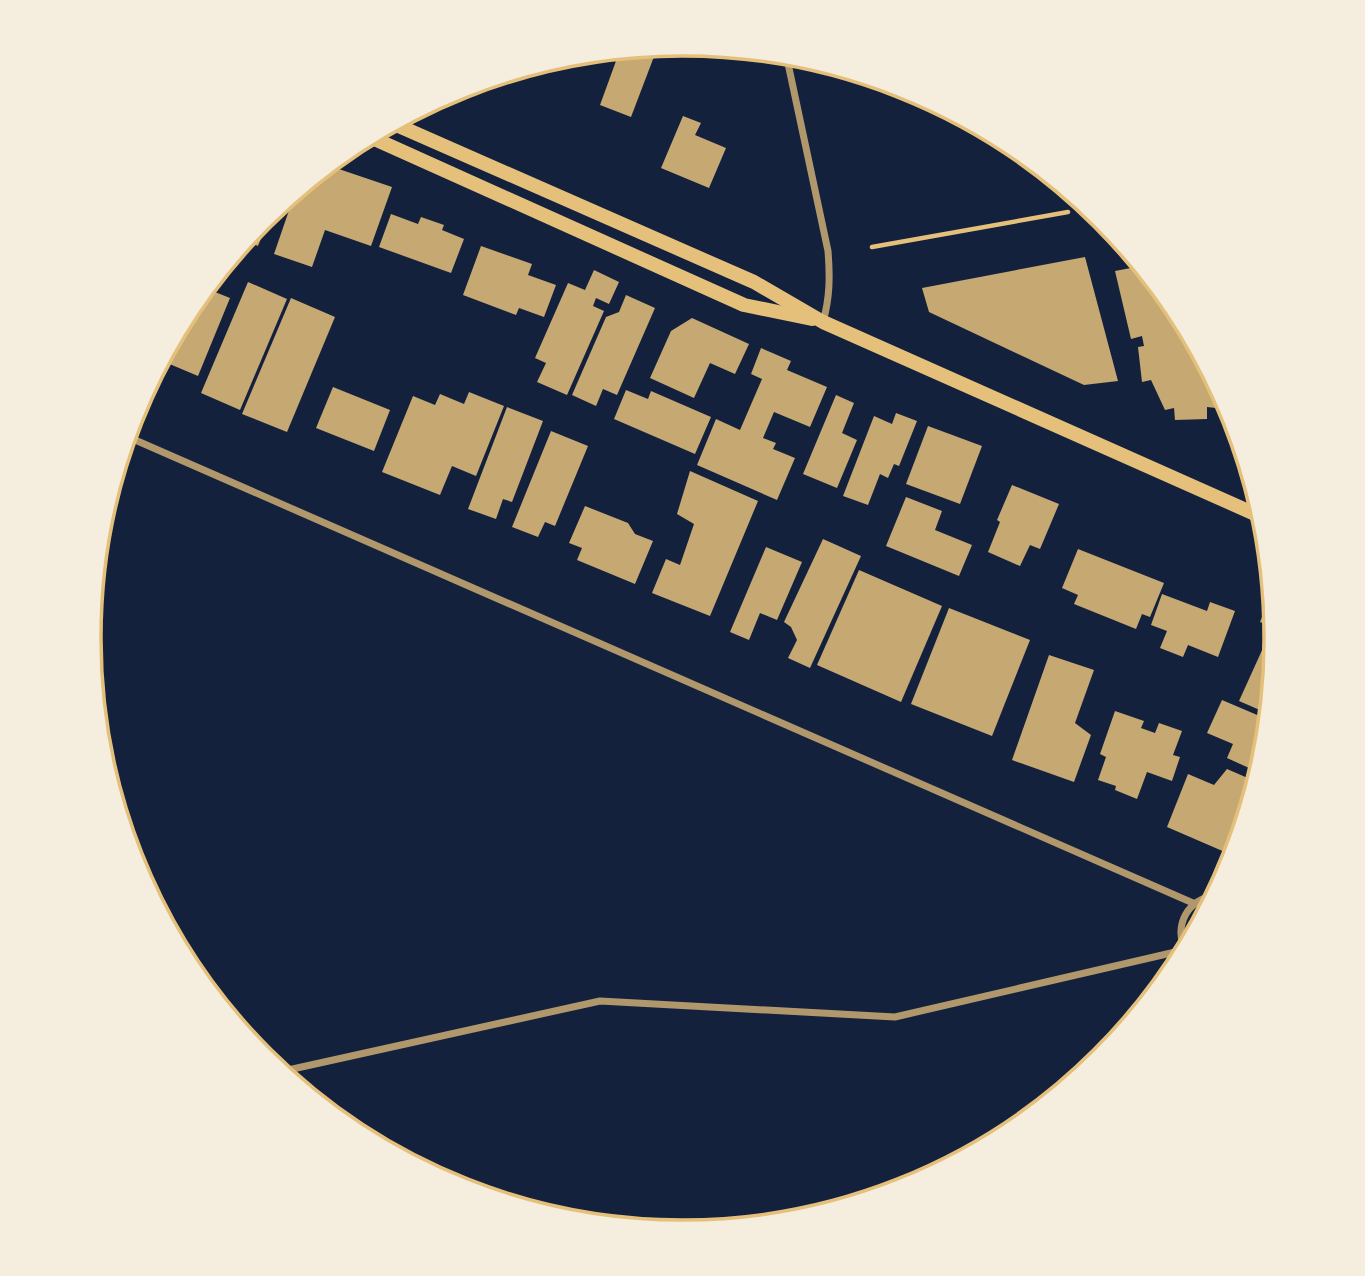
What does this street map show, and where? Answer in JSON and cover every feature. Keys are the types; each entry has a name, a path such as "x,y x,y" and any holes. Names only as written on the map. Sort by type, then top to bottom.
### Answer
{"main road":[{"path":"404,127 754,282 823,322 1250,512"},
{"path":"380,141 744,305 823,322"}],"street":[{"path":"789,66 828,251 831,277 829,302 823,322"},
{"path":"135,440 1193,903"},
{"path":"1181,939 1185,913 1193,903 1202,898"},
{"path":"292,1069 600,1001 895,1017 1170,954"}],"path":[{"path":"872,247 1076,210"}],"building":[{"path":"654,57 631,117 600,105 616,60"},
{"path":"683,116 701,123 695,135 726,148 709,188 661,168"},
{"path":"338,169 392,187 371,246 325,230 312,267 274,254 290,209"},
{"path":"391,214 418,224 421,217 444,225 442,230 464,239 451,273 379,247"},
{"path":"481,246 532,264 528,275 556,285 544,317 519,308 516,315 463,295"},
{"path":"1085,257 1118,381 1084,385 929,312 922,288"},
{"path":"1131,268 1187,347 1217,408 1207,407 1207,419 1175,420 1174,408 1165,410 1151,380 1142,382 1138,347 1144,346 1142,336 1131,339 1115,271"},
{"path":"594,270 619,282 609,304 596,298 593,306 604,311 567,395 537,382 546,363 535,358 568,283 585,290"},
{"path":"248,282 287,299 240,410 201,393"},
{"path":"215,292 230,298 198,376 170,364"},
{"path":"626,295 655,308 617,395 603,389 596,406 572,395 606,317 619,312"},
{"path":"291,298 335,317 287,432 242,414"},
{"path":"692,318 749,344 735,374 710,363 694,398 650,378 671,331"},
{"path":"761,348 791,361 787,370 827,387 810,427 774,412 763,438 776,443 773,449 795,458 777,500 697,465 716,419 740,430 762,379 751,374"},
{"path":"333,387 390,410 374,451 316,428"},
{"path":"626,390 648,399 651,391 711,417 695,454 614,419"},
{"path":"469,392 504,406 476,476 452,466 440,495 382,472 413,396 435,405 440,394 464,404"},
{"path":"836,395 854,403 842,433 857,440 837,488 803,474"},
{"path":"507,407 543,421 512,502 503,499 496,519 468,509"},
{"path":"896,413 917,421 899,466 894,464 888,478 880,474 868,505 843,496 874,416 892,424"},
{"path":"928,426 982,446 960,504 906,484"},
{"path":"551,431 588,446 555,526 545,522 538,537 512,527"},
{"path":"690,471 758,501 710,616 652,593 666,559 680,565 694,524 677,514"},
{"path":"1012,485 1059,504 1040,549 1030,545 1020,566 988,552 1000,522 997,520"},
{"path":"906,497 942,511 935,530 972,545 959,576 886,546"},
{"path":"585,506 628,523 635,534 653,541 635,584 577,560 582,548 569,543"},
{"path":"823,539 861,556 810,668 788,658 797,640 791,627 784,622"},
{"path":"766,547 802,562 777,620 760,613 749,640 730,632"},
{"path":"1078,549 1164,583 1150,617 1142,614 1136,629 1074,604 1078,595 1062,588"},
{"path":"859,570 942,606 901,702 817,665"},
{"path":"1162,594 1207,611 1210,602 1235,611 1218,657 1188,645 1183,657 1160,648 1167,631 1151,625"},
{"path":"949,608 1030,640 992,736 911,704"},
{"path":"1264,646 1260,710 1239,701"},
{"path":"1049,655 1094,670 1075,723 1091,735 1074,782 1012,760"},
{"path":"1222,700 1260,716 1249,768 1227,758 1233,744 1207,733"},
{"path":"1115,711 1144,721 1141,728 1155,733 1159,723 1182,731 1173,755 1180,757 1172,781 1147,772 1137,799 1115,790 1116,786 1098,780 1106,757 1100,754"},
{"path":"1227,769 1247,778 1224,852 1167,827 1188,774 1214,785"}]}
